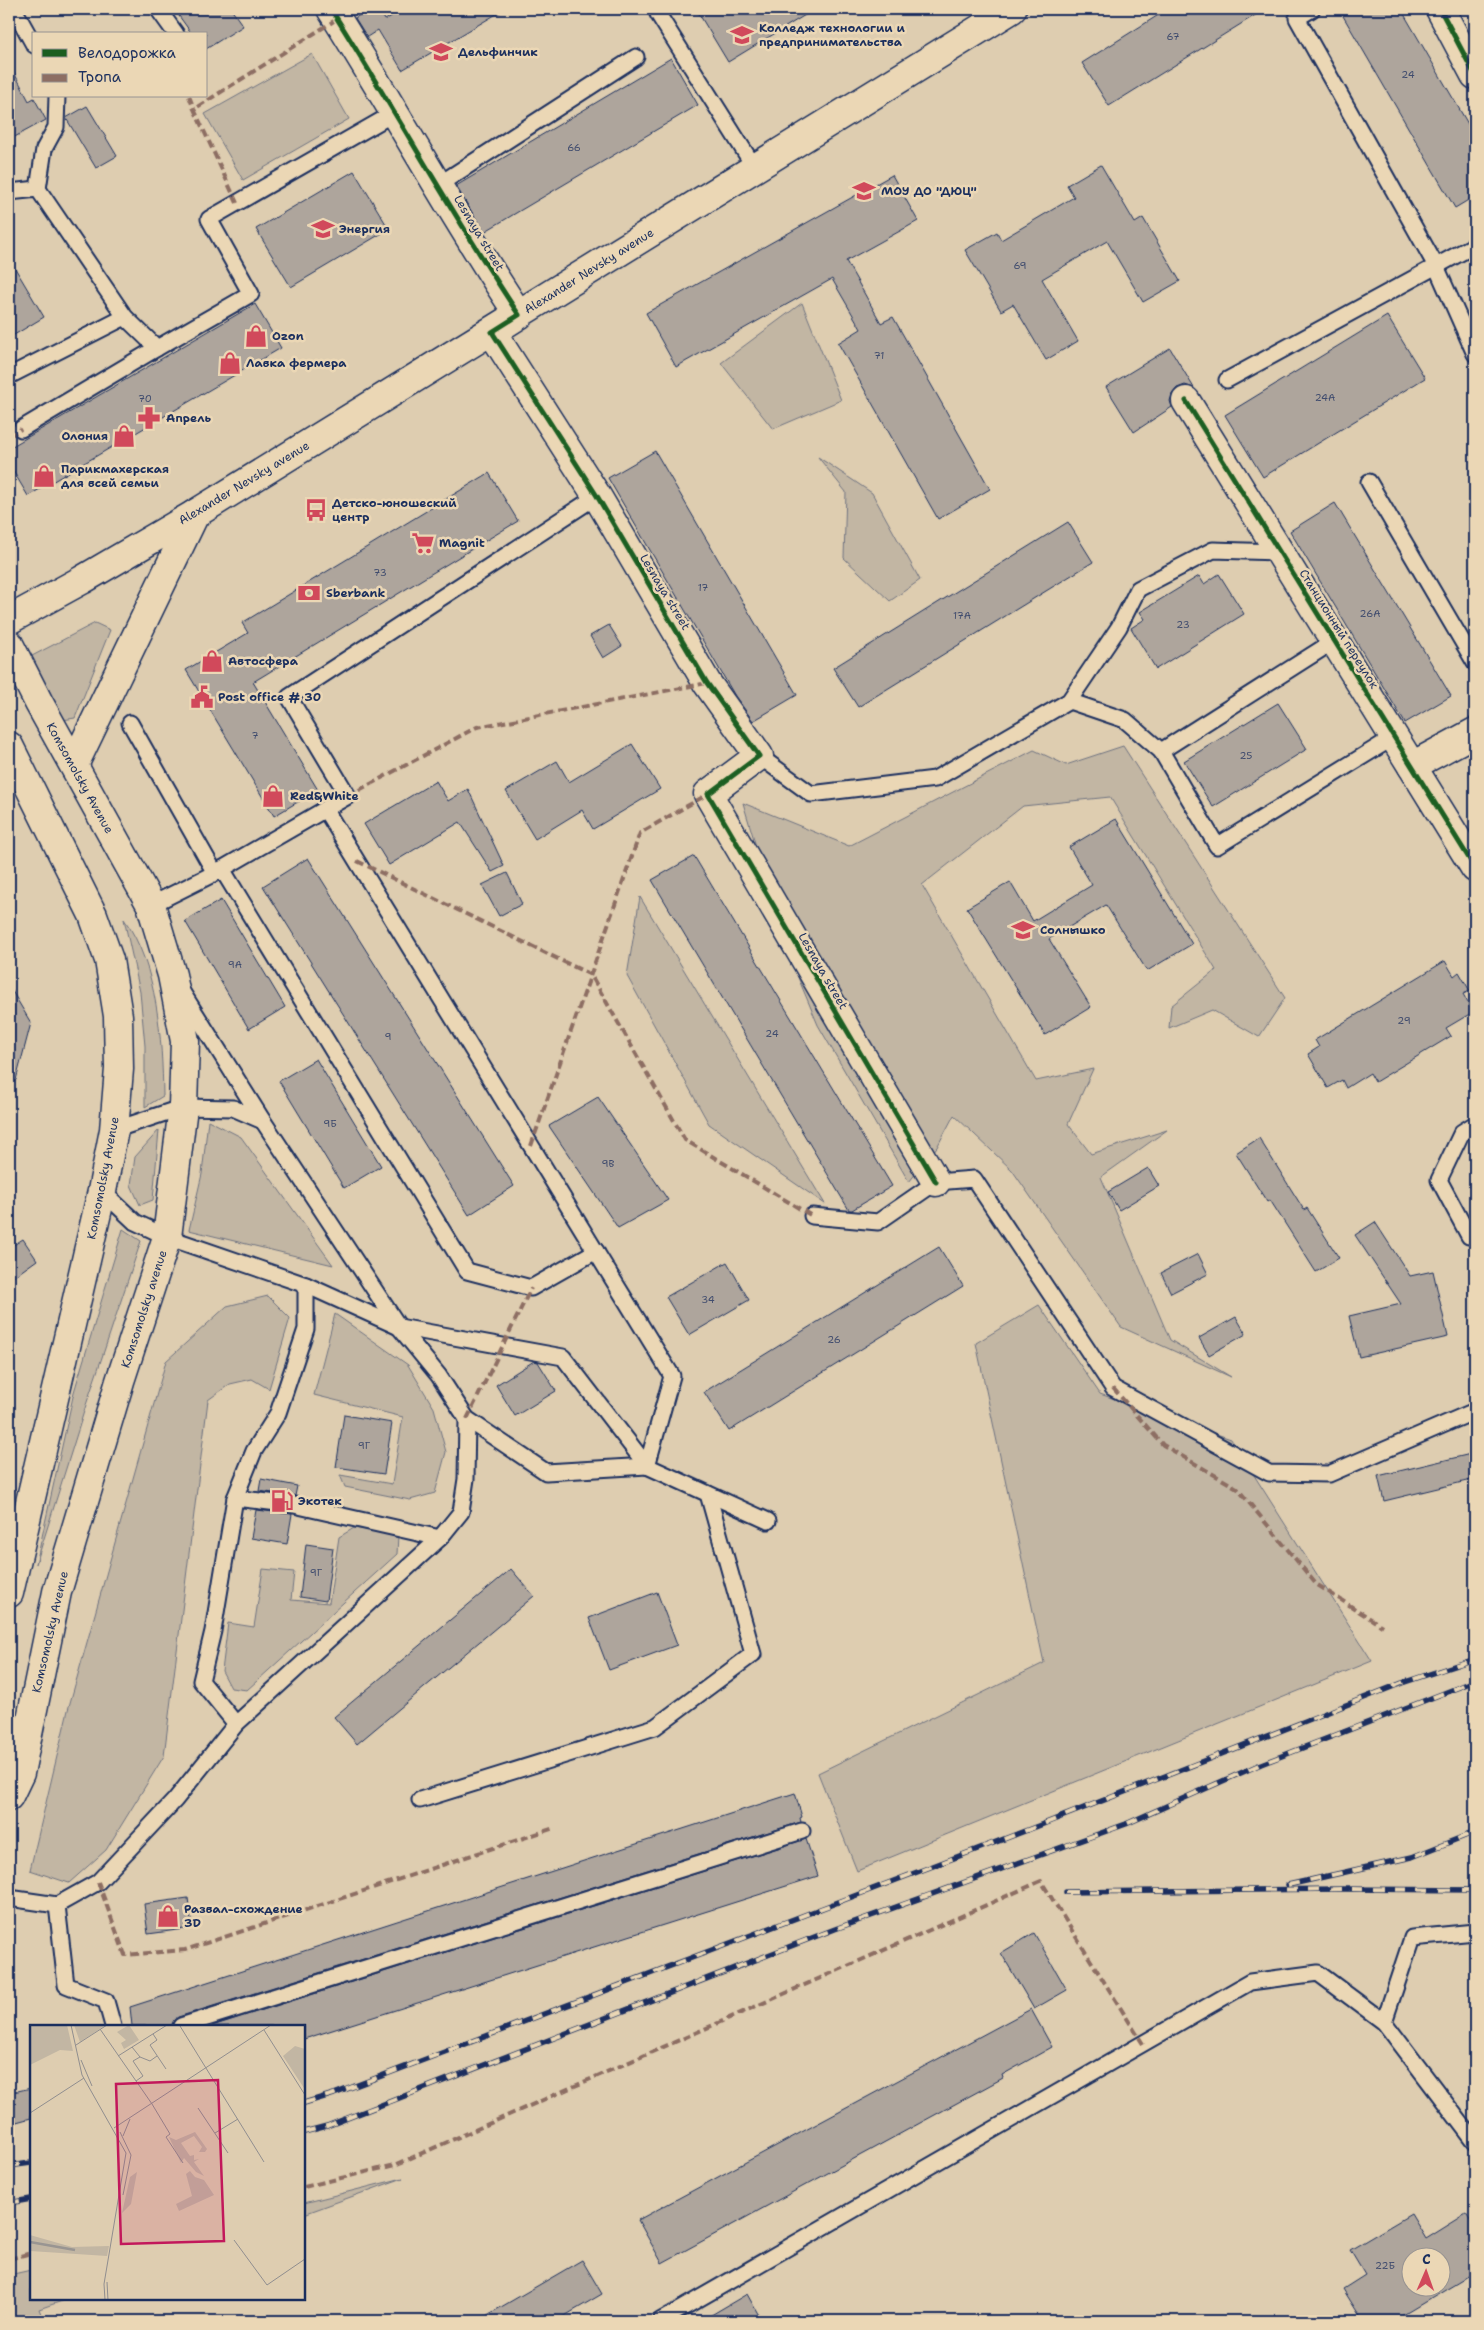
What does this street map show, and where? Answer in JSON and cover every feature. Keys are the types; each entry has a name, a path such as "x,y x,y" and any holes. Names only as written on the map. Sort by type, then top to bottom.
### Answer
{"main road":[{"name":"Lesnaya street","path":"331,9 396,112 482,259 518,315"},
{"path":"1440,9 1473,65"},
{"name":"Alexander Nevsky avenue","path":"518,315 1005,10"},
{"path":"492,332 518,315"},
{"name":"Lesnaya street","path":"492,332 597,496 707,683 760,756 708,794 936,1182"},
{"name":"Alexander Nevsky avenue","path":"9,620 195,514 492,332"},
{"name":"Станционный переулок","path":"1186,401 1475,868"},
{"path":"74,765 195,514"},
{"name":"Komsomolsky Avenue","path":"9,644 38,703 151,905 172,976 185,1041 183,1107 168,1237 120,1381 56,1592 20,1773 9,1796"},
{"path":"1412,766 1475,732"},
{"name":"Komsomolsky Avenue","path":"9,1593 102,1191 114,1130 119,1069 118,1016 109,960 94,914 10,752"}],"lane":[{"path":"14,9 32,41"},
{"path":"158,9 175,32"},
{"path":"1312,9 1296,18 1436,266 1475,354"},
{"path":"658,14 755,168"},
{"path":"438,185 636,57"},
{"path":"57,98 56,127 44,149 38,189 125,317 157,348"},
{"path":"21,429 251,294 209,219 396,112"},
{"path":"9,192 38,189"},
{"path":"1228,380 1475,245"},
{"path":"9,376 125,317"},
{"path":"1369,482 1475,663"},
{"path":"151,905 219,871 348,796 290,696 597,496"},
{"path":"760,756 811,794 935,780 1069,701 1119,627 1138,589 1213,550 1280,552"},
{"path":"1161,750 1334,641"},
{"path":"1069,701 1125,720 1161,750 1217,846 1394,737"},
{"path":"130,723 219,871 467,1271 531,1288 596,1251"},
{"path":"325,809 672,1376 646,1466"},
{"path":"172,976 263,1121 399,1327 439,1376 467,1420 546,1472 646,1466 768,1521"},
{"path":"114,1130 183,1107 233,1108 263,1121"},
{"path":"1475,1124 1462,1132 1439,1180 1469,1236 1475,1236"},
{"path":"812,1216 878,1222 936,1182 974,1179 1113,1388 1269,1473 1329,1474 1475,1411"},
{"path":"102,1191 135,1222 168,1237 306,1284 399,1327 562,1358 646,1466"},
{"path":"236,1724 201,1681 213,1630 235,1498 254,1451 278,1413 306,1329 306,1284"},
{"path":"9,1898 57,1905 98,1882 175,1800 236,1724 440,1538 461,1512 466,1478 467,1420"},
{"path":"420,1800 656,1727 753,1654 708,1494"},
{"path":"235,1498 294,1504 440,1538"},
{"path":"184,2025 802,1831"},
{"path":"57,1905 66,1985 106,2000 113,2025"},
{"path":"1384,2022 1412,1938 1475,1932"},
{"path":"660,2321 1250,1982 1318,1973 1384,2022 1474,2139"}],"shaded area":[{"path":"312,54 349,119 243,180 205,114"},
{"path":"802,303 841,400 773,429 721,363"},
{"path":"818,457 872,493 920,580 890,601 844,558 846,492"},
{"path":"95,623 110,630 75,718 56,721 30,675 32,656"},
{"path":"1123,746 1285,998 1259,1037 1212,1010 1169,1028 1171,1006 1216,970 1110,797 1023,806 922,885 1036,1081 1093,1069 1068,1124 1091,1154 1167,1130 1101,1177 1170,1340 1231,1377 1121,1327 1012,1170 954,1115 937,1147 909,1182 818,1025 789,956 743,803 849,846 1034,750 1066,765"},
{"path":"640,897 825,1204 709,1124 627,976"},
{"path":"124,919 144,959 156,1004 159,1028 163,1096 145,1107 145,1046 140,992"},
{"path":"208,1120 241,1137 333,1265 189,1230 202,1174"},
{"path":"159,1130 153,1200 140,1205 131,1185 135,1157"},
{"path":"123,1229 141,1241 86,1405 36,1564 74,1392"},
{"path":"268,1296 290,1318 269,1389 252,1379 230,1384 208,1400 164,1756 106,1850 69,1883 30,1870 68,1710 166,1361 227,1306"},
{"path":"1039,1305 1100,1394 1231,1439 1372,1661 857,1871 818,1773 1044,1663 976,1343"},
{"path":"335,1314 408,1365 434,1408 446,1452 435,1493 410,1500 345,1487 340,1475 392,1484 403,1417 314,1395"},
{"path":"354,1528 398,1535 397,1554 247,1690 231,1688 222,1671 228,1623 254,1627 263,1569 294,1572 291,1600 329,1603 339,1537"},
{"path":"403,2178 305,2214 305,2203"},
{"path":"30,2270 30,2300 65,2300 39,2309 44,2321 9,2321 9,2275"}],"building":[{"path":"174,9 231,9 243,26 208,48 208,32 191,32"},
{"path":"369,9 379,9 385,20 403,9 505,9 402,70 378,30 367,37 355,18"},
{"name":"Колледж технологии и предпринимательства","path":"696,9 815,9 728,62"},
{"path":"1168,9 1265,9 1109,106 1082,63"},
{"path":"1339,9 1401,9 1475,136 1475,196 1455,208"},
{"path":"671,58 698,105 484,232 456,186"},
{"path":"9,63 29,101 34,98 46,120 9,140"},
{"path":"87,106 117,156 96,168 66,118"},
{"path":"1101,165 1135,223 1143,218 1180,281 1143,302 1107,241 1042,279 1078,341 1046,360 1013,304 1001,311 965,250 997,232 1001,240 1074,197 1067,185"},
{"name":"Энергия","path":"354,171 389,229 291,287 256,229"},
{"path":"892,175 918,221 846,261 881,323 893,317 990,489 938,519 838,343 861,329 832,279 676,367 646,313"},
{"path":"9,258 44,317 9,338"},
{"path":"255,304 281,348 28,496 9,464 9,448"},
{"path":"1387,316 1425,378 1263,477 1225,415"},
{"path":"1170,348 1194,388 1185,385 1177,388 1172,394 1170,401 1172,407 1134,432 1106,387"},
{"path":"655,451 797,695 753,721 735,696 608,478"},
{"path":"489,473 518,521 253,682 318,790 274,816 186,670 248,633 242,623"},
{"path":"1335,503 1451,696 1405,723 1290,531"},
{"path":"1068,522 1093,562 858,707 833,668"},
{"path":"1219,574 1244,614 1156,669 1131,628 1145,619 1140,612 1199,576 1204,584"},
{"path":"609,625 622,646 603,658 590,636"},
{"path":"1278,703 1307,749 1213,807 1184,761"},
{"path":"632,744 660,789 593,829 582,810 535,839 506,791 557,761 569,782"},
{"path":"436,781 448,801 468,789 504,866 492,872 460,822 389,865 364,824"},
{"name":"Солнышко","path":"1116,819 1192,944 1147,971 1106,905 1049,939 1091,1007 1045,1035 967,908 1010,882 1033,921 1092,885 1069,847"},
{"path":"694,856 892,1186 852,1210 849,1210 652,880"},
{"path":"308,858 514,1186 469,1215 263,886"},
{"path":"507,873 522,904 499,916 482,885"},
{"path":"221,900 285,1007 249,1029 185,921"},
{"path":"1445,961 1454,976 1459,972 1470,991 1463,994 1473,1012 1446,1028 1451,1036 1375,1082 1370,1073 1346,1088 1342,1080 1328,1088 1308,1054 1319,1047 1315,1040"},
{"path":"9,986 31,1023 16,1080 9,1079"},
{"path":"316,1059 381,1166 344,1188 279,1081"},
{"path":"598,1097 668,1200 618,1228 549,1126"},
{"path":"1259,1138 1304,1210 1307,1208 1339,1258 1316,1272 1270,1200 1267,1202 1236,1153"},
{"path":"1148,1168 1159,1186 1119,1210 1108,1192"},
{"path":"1375,1222 1410,1276 1433,1271 1448,1337 1359,1357 1349,1316 1401,1304 1355,1235"},
{"path":"23,1239 37,1260 9,1280 9,1248"},
{"path":"939,1247 963,1286 729,1431 704,1392"},
{"path":"1198,1254 1208,1274 1171,1293 1161,1273"},
{"path":"727,1262 749,1300 689,1335 666,1297"},
{"path":"1236,1317 1246,1334 1209,1355 1199,1338"},
{"path":"534,1361 538,1362 556,1391 515,1416 496,1385"},
{"path":"344,1415 392,1423 384,1474 336,1467"},
{"path":"1475,1453 1475,1479 1384,1501 1378,1476"},
{"path":"261,1479 297,1486 295,1496 259,1491"},
{"path":"256,1510 292,1514 287,1544 251,1538"},
{"path":"306,1544 333,1548 326,1601 300,1597"},
{"path":"511,1569 534,1596 357,1744 334,1717"},
{"path":"657,1592 677,1645 609,1670 589,1618"},
{"path":"795,1793 802,1817 800,1818 801,1822 178,2017 174,2020 172,2025 132,2025 130,2007"},
{"path":"806,1839 818,1876 305,2039 305,2025 215,2025"},
{"name":"Развал-схождение 3D","path":"188,1898 192,1928 148,1934 144,1904"},
{"path":"1034,1933 1067,1990 1034,2009 1001,1953"},
{"path":"1031,2009 1052,2047 1002,2075 1003,2078 662,2263 638,2220"},
{"path":"30,2088 30,2118 9,2124 9,2093"},
{"path":"1411,2214 1426,2239 1466,2214 1475,2229 1475,2272 1452,2286 1452,2248 1402,2248 1402,2298 1431,2298 1393,2321 1363,2321 1343,2289 1365,2275 1350,2250"},
{"path":"582,2260 602,2294 556,2321 477,2321"},
{"path":"747,2294 762,2321 701,2321"}],"railway":[{"path":"305,2103 334,2094 1038,1826 1402,1683 1475,1659"},
{"path":"305,2132 327,2126 835,1929 1126,1824 1261,1764 1475,1681"},
{"path":"1288,1885 1412,1857 1475,1832"},
{"path":"1066,1892 1343,1889 1475,1890"},
{"path":"9,2166 30,2163"},
{"path":"9,2203 30,2199"}],"marked path":[{"path":"237,203 194,109 337,19"},
{"path":"190,98 194,109"},
{"path":"9,436 21,429"},
{"path":"348,796 477,727 707,683"},
{"path":"531,1146 640,833 708,794"},
{"path":"357,861 591,975 685,1140 812,1216"},
{"path":"467,1419 531,1288"},
{"path":"1113,1388 1163,1445 1237,1488 1316,1584 1382,1626"},
{"path":"98,1882 125,1955 185,1950 554,1828"},
{"path":"305,2187 395,2165 1041,1881 1143,2044"},
{"path":"9,2259 30,2253"}],"cycle path":[{"path":"331,9 470,239 519,315 492,332 597,496 707,683 759,756 708,794 936,1182"},
{"path":"1440,9 1475,75"},
{"path":"1186,401 1475,868"}],"place":[{"name":"Колледж технологии и предпринимательства","path":"742,35"},
{"name":"Дельфинчик","path":"441,52"},
{"name":"МОУ ДО \"ДЮЦ\"","path":"864,191"},
{"name":"Энергия","path":"323,229"},
{"name":"Ozon","path":"256,336"},
{"name":"Лавка фермера","path":"230,363"},
{"name":"Апрель","path":"149,418"},
{"name":"Олония","path":"124,436"},
{"name":"Парикмахерская для всей семьи","path":"44,476"},
{"name":"Детско-юношеский центр","path":"316,510"},
{"name":"Magnit","path":"423,543"},
{"name":"Sberbank","path":"309,593"},
{"name":"Автосфера","path":"212,661"},
{"name":"Post office # 30","path":"202,697"},
{"name":"Red&White","path":"273,796"},
{"name":"Солнышко","path":"1023,930"},
{"name":"Экотек","path":"282,1501"},
{"name":"Развал-схождение 3D","path":"168,1916"}]}
